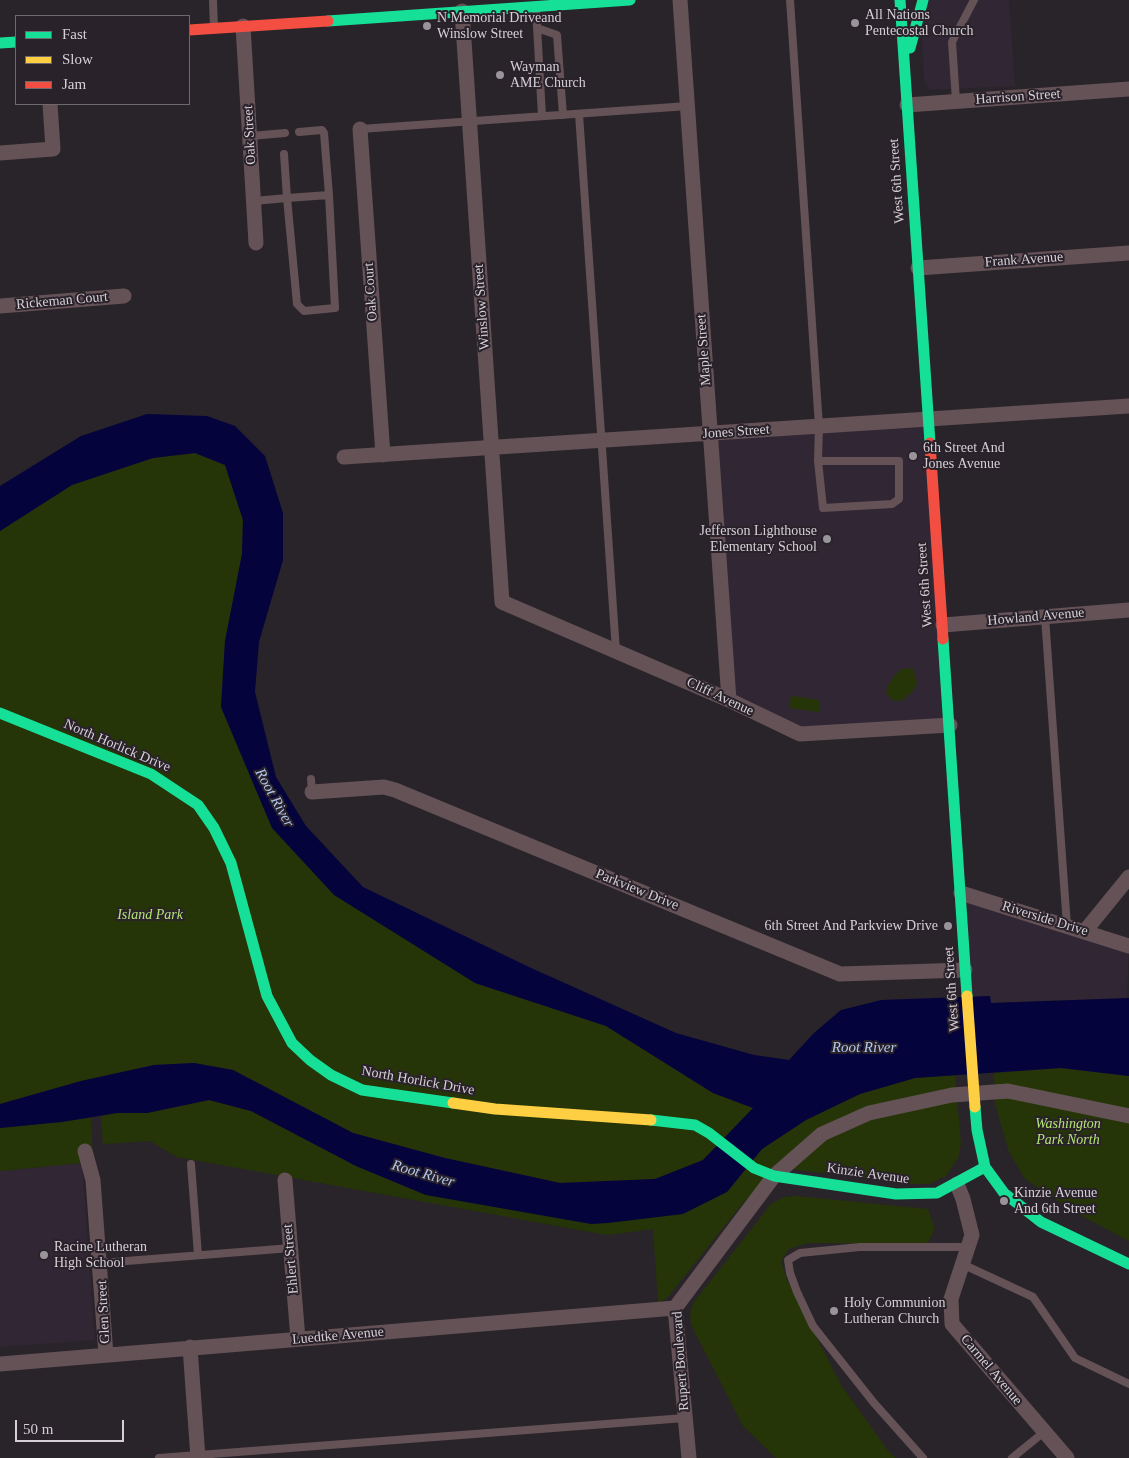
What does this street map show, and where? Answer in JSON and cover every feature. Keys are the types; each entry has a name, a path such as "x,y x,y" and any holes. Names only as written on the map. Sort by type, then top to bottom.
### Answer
{"street":[{"path":"190,30 630,0"},
{"name":"Maple Street","path":"680,0 729,700"},
{"name":"West 6th Street","path":"900,0 976,1130 985,1167"},
{"path":"906,97 910,47 917,16 923,0"},
{"name":"Winslow Street","path":"462,11 502,602"},
{"name":"Oak Street","path":"243,26 256,243"},
{"path":"0,43 15,42"},
{"name":"Harrison Street","path":"906,97 956,101 1129,90"},
{"path":"0,153 53,149 50,105"},
{"name":"Oak Court","path":"360,129 383,456"},
{"name":"Frank Avenue","path":"918,268 1129,253"},
{"name":"Rickeman Court","path":"0,306 124,296"},
{"name":"Jones Street","path":"344,458 1129,406"},
{"name":"Cliff Avenue","path":"502,602 729,700 800,734 950,725"},
{"name":"Howland Avenue","path":"943,625 1129,610"},
{"name":"North Horlick Drive","path":"0,713 151,774 198,805 214,828 231,862 258,970 271,1004 292,1042 310,1060 331,1075 362,1090 495,1109 669,1120 695,1125 709,1133 754,1168 774,1176"},
{"name":"Parkview Drive","path":"311,786 384,787 395,790 840,974 965,970"},
{"path":"1086,931 1129,877"},
{"name":"Riverside Drive","path":"961,892 1129,946"},
{"name":"Rupert Boulevard","path":"689,1458 675,1308 774,1176 822,1134 869,1113 952,1095 1008,1091 1129,1116"},
{"name":"Glen Street","path":"85,1151 93,1180 101,1263 106,1355"},
{"path":"985,1167 1004,1193 1027,1212 1129,1264"},
{"name":"Kinzie Avenue","path":"774,1176 916,1196 937,1193 985,1167"},
{"name":"Ehlert Street","path":"285,1180 298,1339"},
{"name":"Carmel Avenue","path":"956,1184 964,1199 972,1235 951,1299 952,1324 1067,1458"},
{"name":"Luedtke Avenue","path":"0,1364 675,1308"},
{"path":"190,1347 198,1456"}],"lane":[{"path":"212,0 214,28"},
{"path":"790,0 820,426 818,461 822,508 892,504 899,499 899,461 818,461"},
{"path":"956,101 952,42 974,0"},
{"path":"536,6 542,116"},
{"path":"537,28 557,35 563,115"},
{"path":"360,129 688,106"},
{"path":"579,114 616,651"},
{"path":"284,154 297,304 304,311 332,310 336,304 324,133 322,130 299,132"},
{"path":"251,136 285,133"},
{"path":"254,201 329,195"},
{"path":"1045,617 1067,926"},
{"path":"191,1164 198,1255"},
{"path":"924,1458 874,1403 813,1326 797,1292 790,1273 788,1260 800,1253 860,1247 969,1247"},
{"path":"101,1263 290,1248"},
{"path":"962,1264 1033,1297 1075,1358 1129,1384"},
{"path":"159,1458 685,1418"},
{"path":"1012,1458 1044,1432"}],"shaded area":[{"path":"928,0 1009,0 1015,86 929,90 924,79 921,20"},
{"name":"Jefferson Lighthouse Elementary School","path":"929,419 950,725 800,734 729,700 710,433"},
{"path":"961,893 1129,946 1127,998 991,1003 967,996"},
{"name":"Racine Lutheran High School","path":"82,1163 95,1340 0,1347 0,1171"}],"green space":[{"name":"Island Park","path":"195,453 225,465 243,520 242,554 225,641 221,707 272,828 475,983 606,1026 713,1093 753,1108 703,1160 655,1179 560,1183 445,1158 353,1133 233,1070 194,1063 154,1065 81,1081 0,1104 0,531 72,485 153,458"},
{"path":"913,668 917,683 913,691 902,701 892,700 886,693 887,687 901,669"},
{"path":"791,696 820,700 819,712 789,708"},
{"name":"Washington Park North","path":"1061,1068 1129,1076 1129,1241 1071,1210 1025,1179 1009,1152 995,1104 994,1073"},
{"path":"955,1075 961,1144 958,1158 946,1176 929,1184 901,1184 777,1167 743,1203 667,1298 658,1303 653,1229 607,1235 177,1157 150,1141 103,1144 101,1116 117,1113 147,1113 209,1100 251,1111 356,1166 426,1195 727,1192 762,1149 806,1120 860,1094 915,1078"},
{"path":"91,1118 93,1162 0,1171 0,1128"},
{"path":"796,1196 928,1209 935,1229 927,1244 809,1243 789,1249 781,1261 787,1280 841,1385 889,1452 896,1458 776,1458 743,1426 691,1325 690,1313 694,1302 771,1204 785,1197"}],"water":[{"name":"Root River","path":"147,414 207,416 235,426 265,456 283,513 283,560 259,642 255,692 276,777 306,826 363,887 529,967 676,1033 754,1055 789,1060 814,1033 841,1010 881,1000 990,996 991,1003 1129,998 1129,1076 1061,1068 915,1078 860,1094 806,1120 762,1149 727,1192 683,1214 591,1224 426,1195 356,1166 251,1111 209,1100 147,1113 117,1113 62,1122 0,1128 0,1104 81,1081 154,1065 194,1063 233,1070 353,1133 445,1158 560,1183 655,1179 703,1160 753,1108 713,1093 606,1026 475,983 334,895 272,828 221,707 225,641 242,554 243,520 225,465 195,453 153,458 72,485 0,531 0,486 81,436"}],"traffic: fast":[{"path":"328,21 630,0"},
{"path":"900,0 930,443"},
{"path":"910,48 923,0"},
{"path":"0,43 15,42"},
{"path":"943,639 967,996"},
{"path":"0,713 151,774 198,805 214,828 231,863 267,996 292,1043 310,1060 331,1075 362,1090 453,1103"},
{"path":"975,1107 977,1130 985,1167 1004,1193 1041,1222 1129,1264"},
{"path":"651,1120 695,1125 709,1133 754,1168 774,1176 896,1194 937,1193 985,1167"}],"traffic: slow":[{"path":"967,996 975,1107"},
{"path":"453,1103 495,1109 651,1120"}],"traffic: jam":[{"path":"190,30 328,21"},
{"path":"930,443 943,639"}],"place":[{"name":"All Nations Pentecostal Church","path":"855,23"},
{"name":"N Memorial Driveand Winslow Street","path":"427,26"},
{"name":"Wayman AME Church","path":"500,75"},
{"name":"6th Street And Jones Avenue","path":"913,456"},
{"name":"Jefferson Lighthouse Elementary School","path":"827,539"},
{"name":"6th Street And Parkview Drive","path":"948,926"},
{"name":"Kinzie Avenue And 6th Street","path":"1004,1201"},
{"name":"Racine Lutheran High School","path":"44,1255"},
{"name":"Holy Communion Lutheran Church","path":"834,1311"}]}
